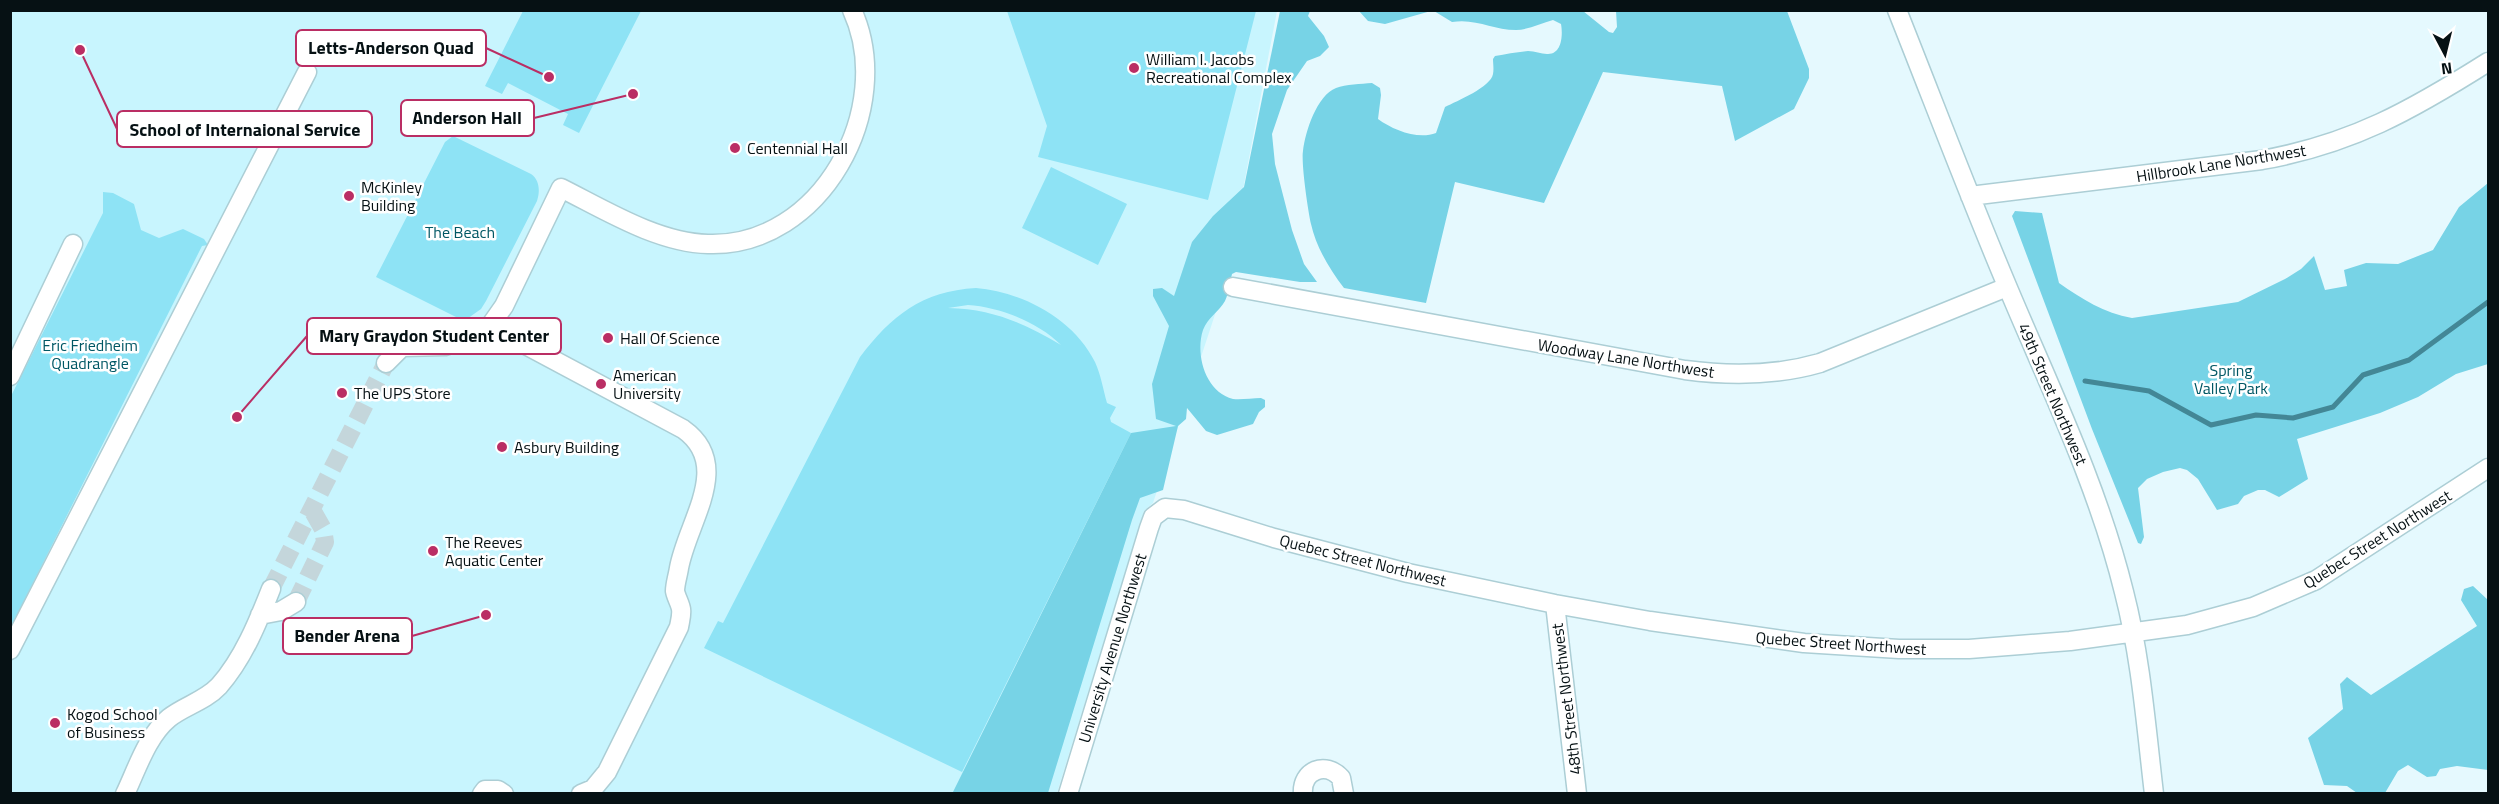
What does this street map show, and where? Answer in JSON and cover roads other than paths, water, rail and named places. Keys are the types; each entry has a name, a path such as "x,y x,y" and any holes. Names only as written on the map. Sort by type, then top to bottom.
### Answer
{"street":[{"path":"386,363 402,347 445,346 472,338 490,326 504,306 561,188 659,234 695,243 726,244 758,237 805,209 821,193 834,174 859,124 863,109 865,54 861,33 852,10"},
{"name":"49th Street Northwest","path":"1897,10 2007,287 2093,491 2112,547 2133,632 2154,794"},
{"name":"Hillbrook Lane Northwest","path":"1970,196 2262,160 2300,153 2337,142 2385,122 2488,62"},
{"path":"10,650 307,72"},
{"path":"10,376 73,244"},
{"name":"Woodway Lane Northwest","path":"1233,287 1685,370 1738,374 1792,370 1820,363 2007,287"},
{"path":"490,326 683,429 695,438 704,452 708,471 704,492 682,551 675,591 682,611 679,627 607,772 593,789 581,794"},
{"name":"Quebec Street Northwest","path":"1165,508 1184,510 1274,538 1387,568 1555,604 1720,633 1861,648 1936,649 2013,646 2187,626 2227,616 2316,580 2488,468"},
{"name":"University Avenue Northwest","path":"1068,794 1149,528 1153,517 1165,508"},
{"path":"125,794 160,726 181,710 213,692 221,684 272,589"},
{"path":"260,615 281,611 296,602"},
{"name":"48th Street Northwest","path":"1555,604 1577,794"},
{"path":"1303,794 1306,777 1317,769 1323,768 1330,769 1341,778 1344,794"},
{"path":"482,794 486,790 498,790 504,794"}],"waterway":[{"path":"2085,381 2149,391 2211,425 2256,415 2293,418 2333,407 2363,375 2409,360 2488,302"}],"tunnel":[{"path":"271,589 386,363"},
{"path":"296,602 325,542 323,529 311,508"}],"place":[{"name":"School of Internaional Service","path":"80,50"},
{"name":"William I. Jacobs Recreational Complex","path":"1134,68"},
{"name":"Letts-Anderson Quad","path":"549,77"},
{"name":"Anderson Hall","path":"633,94"},
{"name":"Centennial Hall","path":"735,148"},
{"name":"McKinley Building","path":"349,196"},
{"name":"Hall Of Science","path":"608,338"},
{"name":"American University","path":"601,384"},
{"name":"The UPS Store","path":"342,393"},
{"name":"Mary Graydon Student Center","path":"237,417"},
{"name":"Asbury Building","path":"502,447"},
{"name":"The Reeves Aquatic Center","path":"433,551"},
{"name":"Bender Arena","path":"486,615"},
{"name":"Kogod School of Business","path":"55,723"}],"park label":[{"name":"The Beach","path":"460,232"},
{"name":"Eric Friedheim Quadrangle","path":"90,354"},
{"name":"Spring Valley Park","path":"2231,379"}]}
